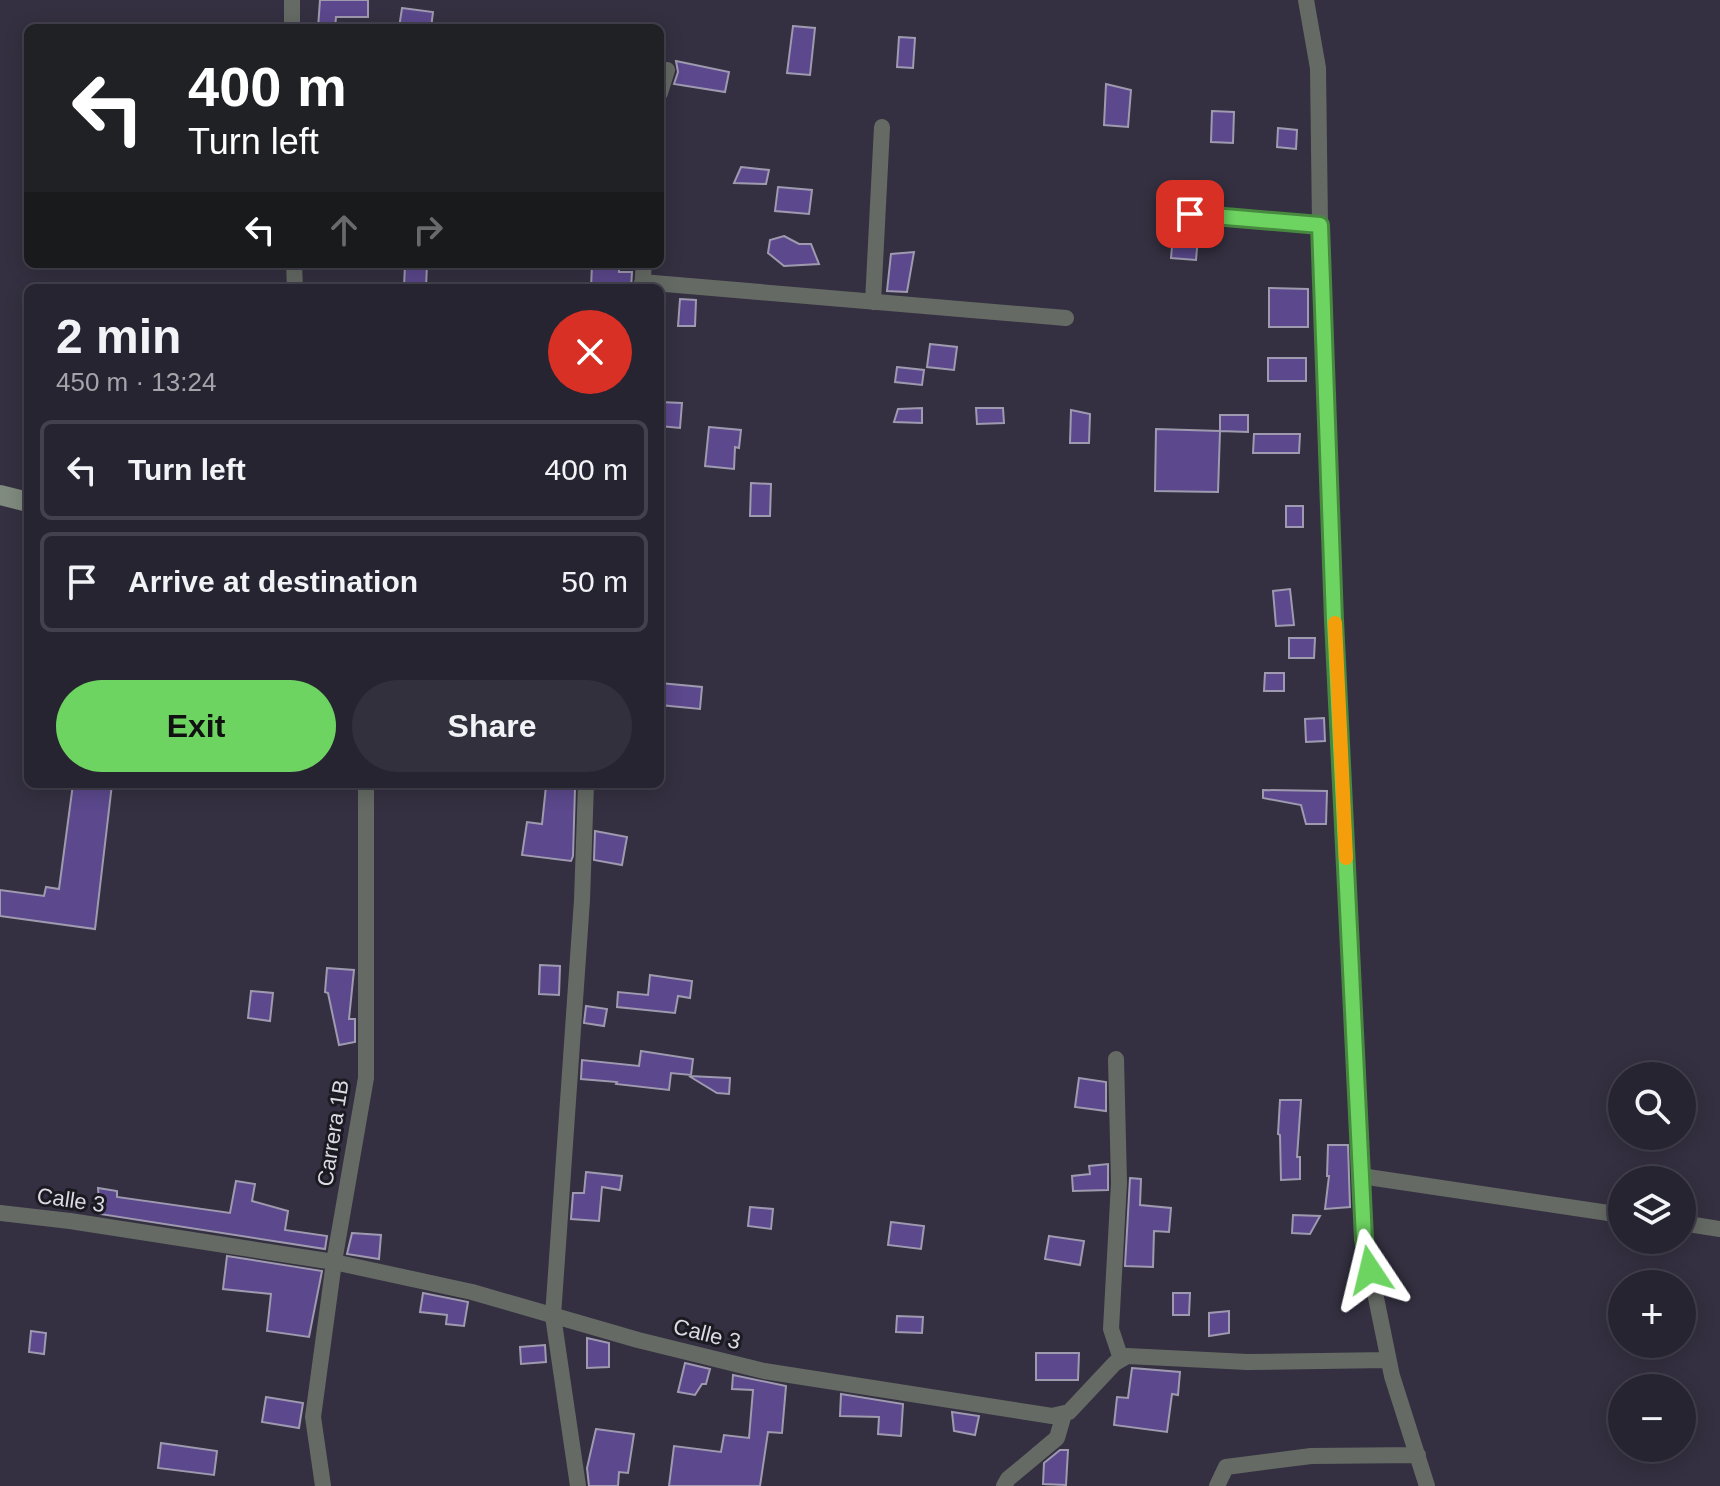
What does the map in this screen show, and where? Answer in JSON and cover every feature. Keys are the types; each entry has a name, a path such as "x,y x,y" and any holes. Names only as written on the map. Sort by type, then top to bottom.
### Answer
{"street":[{"path":"292,0 292,24"},
{"path":"1306,0 1318,68 1320,225 1334,620 1364,1239 1388,1360 1427,1486"},
{"path":"664,80 667,70"},
{"path":"873,302 882,127"},
{"path":"1164,212 1320,225"},
{"path":"664,287 1066,318"},
{"path":"0,495 24,501"},
{"name":"Carrera 1B","path":"323,1486 313,1417 334,1262 366,1078 366,788"},
{"path":"578,1486 553,1316 582,900 586,788"},
{"path":"1116,1059 1119,1183 1111,1329 1121,1359"},
{"path":"1361,1176 1608,1213"},
{"name":"Calle 3","path":"0,1213 334,1262 472,1292 764,1371 1052,1416 1064,1414"},
{"path":"1696,1225 1720,1229"},
{"path":"1004,1486 1008,1479 1057,1438 1064,1414 1127,1356 1247,1362 1388,1360"},
{"path":"1217,1486 1226,1467 1311,1456 1418,1455"}],"building":[{"path":"320,0 368,0 368,17 336,17 335,24 318,24"},
{"path":"402,8 433,12 432,24 400,24"},
{"path":"793,26 815,28 810,75 787,73"},
{"path":"899,37 915,38 913,68 897,67"},
{"path":"676,61 729,72 725,92 674,84 678,72"},
{"path":"1106,84 1131,90 1128,127 1104,125"},
{"path":"1212,111 1234,112 1233,143 1211,142"},
{"path":"1278,128 1297,130 1296,149 1277,147"},
{"path":"741,167 769,170 766,184 734,183"},
{"path":"778,187 812,190 809,214 775,211"},
{"path":"1174,224 1199,226 1196,260 1171,258"},
{"path":"784,236 799,244 811,244 819,264 784,266 768,253 770,240"},
{"path":"914,252 907,292 887,291 891,254"},
{"path":"405,268 427,268 426,284 404,284"},
{"path":"592,268 619,268 619,272 632,272 631,284 591,284"},
{"path":"1269,288 1308,289 1308,327 1269,327"},
{"path":"680,299 696,300 695,326 678,326"},
{"path":"930,344 957,347 954,370 927,367"},
{"path":"1268,358 1306,358 1306,381 1268,381"},
{"path":"897,367 924,370 922,385 895,382"},
{"path":"664,402 682,403 680,428 664,426"},
{"path":"922,408 922,423 894,422 898,409"},
{"path":"976,408 1003,408 1004,423 977,424"},
{"path":"1071,410 1090,414 1089,443 1070,443"},
{"path":"1220,415 1248,415 1248,432 1220,431"},
{"path":"709,427 741,430 739,448 735,447 734,469 705,466"},
{"path":"1156,429 1220,431 1218,492 1155,491"},
{"path":"1254,434 1300,434 1299,453 1253,453"},
{"path":"751,483 771,484 770,516 750,516"},
{"path":"1286,506 1303,506 1303,527 1286,527"},
{"path":"1290,589 1294,625 1276,626 1273,591"},
{"path":"1289,638 1315,638 1314,658 1289,658"},
{"path":"1265,673 1284,673 1284,691 1264,691"},
{"path":"664,683 702,687 700,709 664,705"},
{"path":"1324,718 1325,741 1306,742 1305,719"},
{"path":"72,788 112,788 95,929 0,916 0,890 44,896 46,887 59,889"},
{"path":"546,788 575,788 571,861 522,855 527,822 542,824"},
{"path":"1263,790 1327,791 1326,824 1306,824 1301,805 1263,798"},
{"path":"595,831 627,837 622,865 594,860"},
{"path":"540,965 560,966 559,995 539,994"},
{"path":"327,968 354,970 349,1019 355,1019 355,1042 339,1045 328,993 325,992"},
{"path":"650,975 692,981 690,998 678,996 675,1013 617,1007 618,992 648,995"},
{"path":"251,991 273,993 270,1021 248,1018"},
{"path":"586,1006 607,1009 604,1026 584,1023"},
{"path":"641,1051 693,1059 691,1075 671,1073 669,1090 581,1079 582,1060 639,1066"},
{"path":"689,1076 730,1078 729,1094 717,1093"},
{"path":"1079,1078 1106,1082 1106,1111 1075,1107"},
{"path":"1280,1100 1301,1100 1297,1157 1300,1157 1300,1179 1281,1180 1278,1134"},
{"path":"1328,1145 1348,1145 1350,1207 1325,1209 1329,1176"},
{"path":"1108,1164 1108,1190 1073,1191 1072,1176 1090,1174 1089,1166"},
{"path":"586,1172 622,1176 620,1190 602,1187 599,1221 571,1219 573,1193 584,1193"},
{"path":"1130,1178 1141,1179 1140,1205 1171,1208 1169,1232 1154,1231 1153,1267 1125,1266"},
{"path":"236,1181 255,1184 252,1201 288,1211 285,1230 327,1236 325,1249 100,1214 98,1188 117,1191 117,1197 230,1213"},
{"path":"750,1207 773,1209 771,1229 748,1226"},
{"path":"1293,1215 1320,1216 1310,1234 1292,1233"},
{"path":"891,1222 924,1226 921,1249 888,1245"},
{"path":"352,1233 381,1235 379,1259 347,1254"},
{"path":"1049,1236 1084,1241 1080,1265 1045,1259"},
{"path":"227,1256 322,1271 309,1337 267,1331 271,1294 223,1289"},
{"path":"423,1293 468,1302 464,1326 446,1324 447,1315 420,1312"},
{"path":"1173,1293 1190,1293 1189,1315 1173,1315"},
{"path":"1229,1311 1229,1333 1209,1336 1209,1313"},
{"path":"897,1316 923,1317 922,1333 896,1332"},
{"path":"31,1331 46,1333 44,1354 29,1352"},
{"path":"587,1338 609,1343 609,1367 587,1368"},
{"path":"545,1345 546,1362 521,1364 520,1347"},
{"path":"1036,1353 1079,1353 1078,1380 1036,1380"},
{"path":"685,1363 710,1369 706,1384 702,1384 695,1395 678,1392"},
{"path":"1132,1368 1180,1372 1178,1395 1172,1394 1167,1432 1114,1425 1117,1397 1128,1398"},
{"path":"733,1375 786,1386 782,1433 768,1432 760,1486 669,1486 674,1446 721,1452 724,1435 749,1438 753,1390 732,1389"},
{"path":"841,1394 903,1404 901,1436 878,1434 879,1417 840,1416"},
{"path":"266,1397 303,1403 299,1428 262,1422"},
{"path":"952,1412 979,1416 975,1435 954,1431"},
{"path":"596,1429 634,1434 628,1473 619,1472 618,1486 589,1486 587,1468"},
{"path":"161,1443 217,1451 214,1475 158,1468"},
{"path":"1060,1450 1068,1450 1066,1485 1043,1484 1044,1463"}],"slow traffic":[{"path":"1335,623 1346,858"}],"route":[{"path":"1190,214 1320,225 1334,620 1364,1239 1370,1270"}]}
